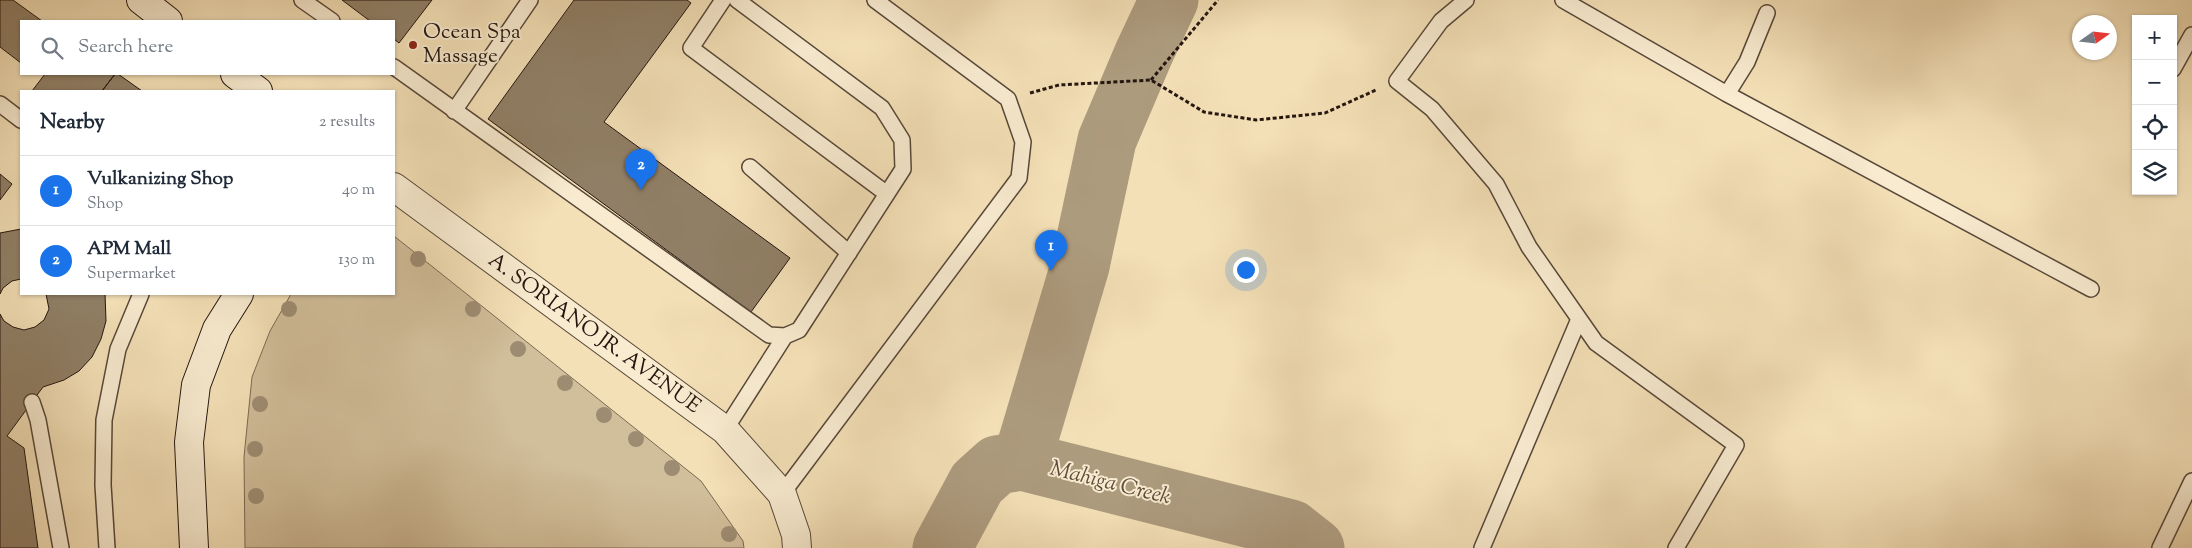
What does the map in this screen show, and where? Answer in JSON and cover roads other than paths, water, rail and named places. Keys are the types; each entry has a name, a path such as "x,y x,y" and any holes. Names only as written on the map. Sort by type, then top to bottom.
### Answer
{"street":[{"path":"141,0 167,20"},
{"name":"A. SORIANO JR. AVENUE","path":"395,188 725,430 782,494"},
{"path":"194,548 189,442 196,385 217,329 237,295"},
{"path":"782,494 796,535 796,548"}],"lane":[{"path":"302,0 331,20"},
{"path":"454,111 530,0"},
{"path":"722,0 691,48 887,194"},
{"path":"395,68 769,335 785,336 799,330 903,168 902,140 882,108 737,0"},
{"path":"782,494 1018,178 1023,142 1008,99 875,0"},
{"path":"1466,0 1441,21 1397,81 1432,109 1496,184 1529,247 1596,344 1736,445 1676,548"},
{"path":"1563,0 1727,94 2091,289"},
{"path":"1727,94 1746,62 1766,13"},
{"path":"2177,62 2192,35"},
{"path":"0,104 20,119"},
{"path":"750,167 849,253"},
{"path":"107,548 103,485 104,420 118,349 140,295"},
{"path":"1482,548 1579,319"},
{"path":"725,430 785,336"},
{"path":"32,402 38,420 61,548"},
{"path":"2160,548 2187,502 2192,481"}],"water":[{"path":"977,483 965,548 921,548 923,535"}],"waterway":[{"path":"1022,461 1080,266 1107,140 1169,0"},
{"name":"Mahiga Creek","path":"942,548 977,483 997,465 1022,461 1291,529 1315,548"}],"place":[{"name":"Ocean Spa Massage","path":"413,45"},
{"name":"APM Mall","path":"641,190"},
{"name":"Vulkanizing Shop","path":"1051,271"}]}
